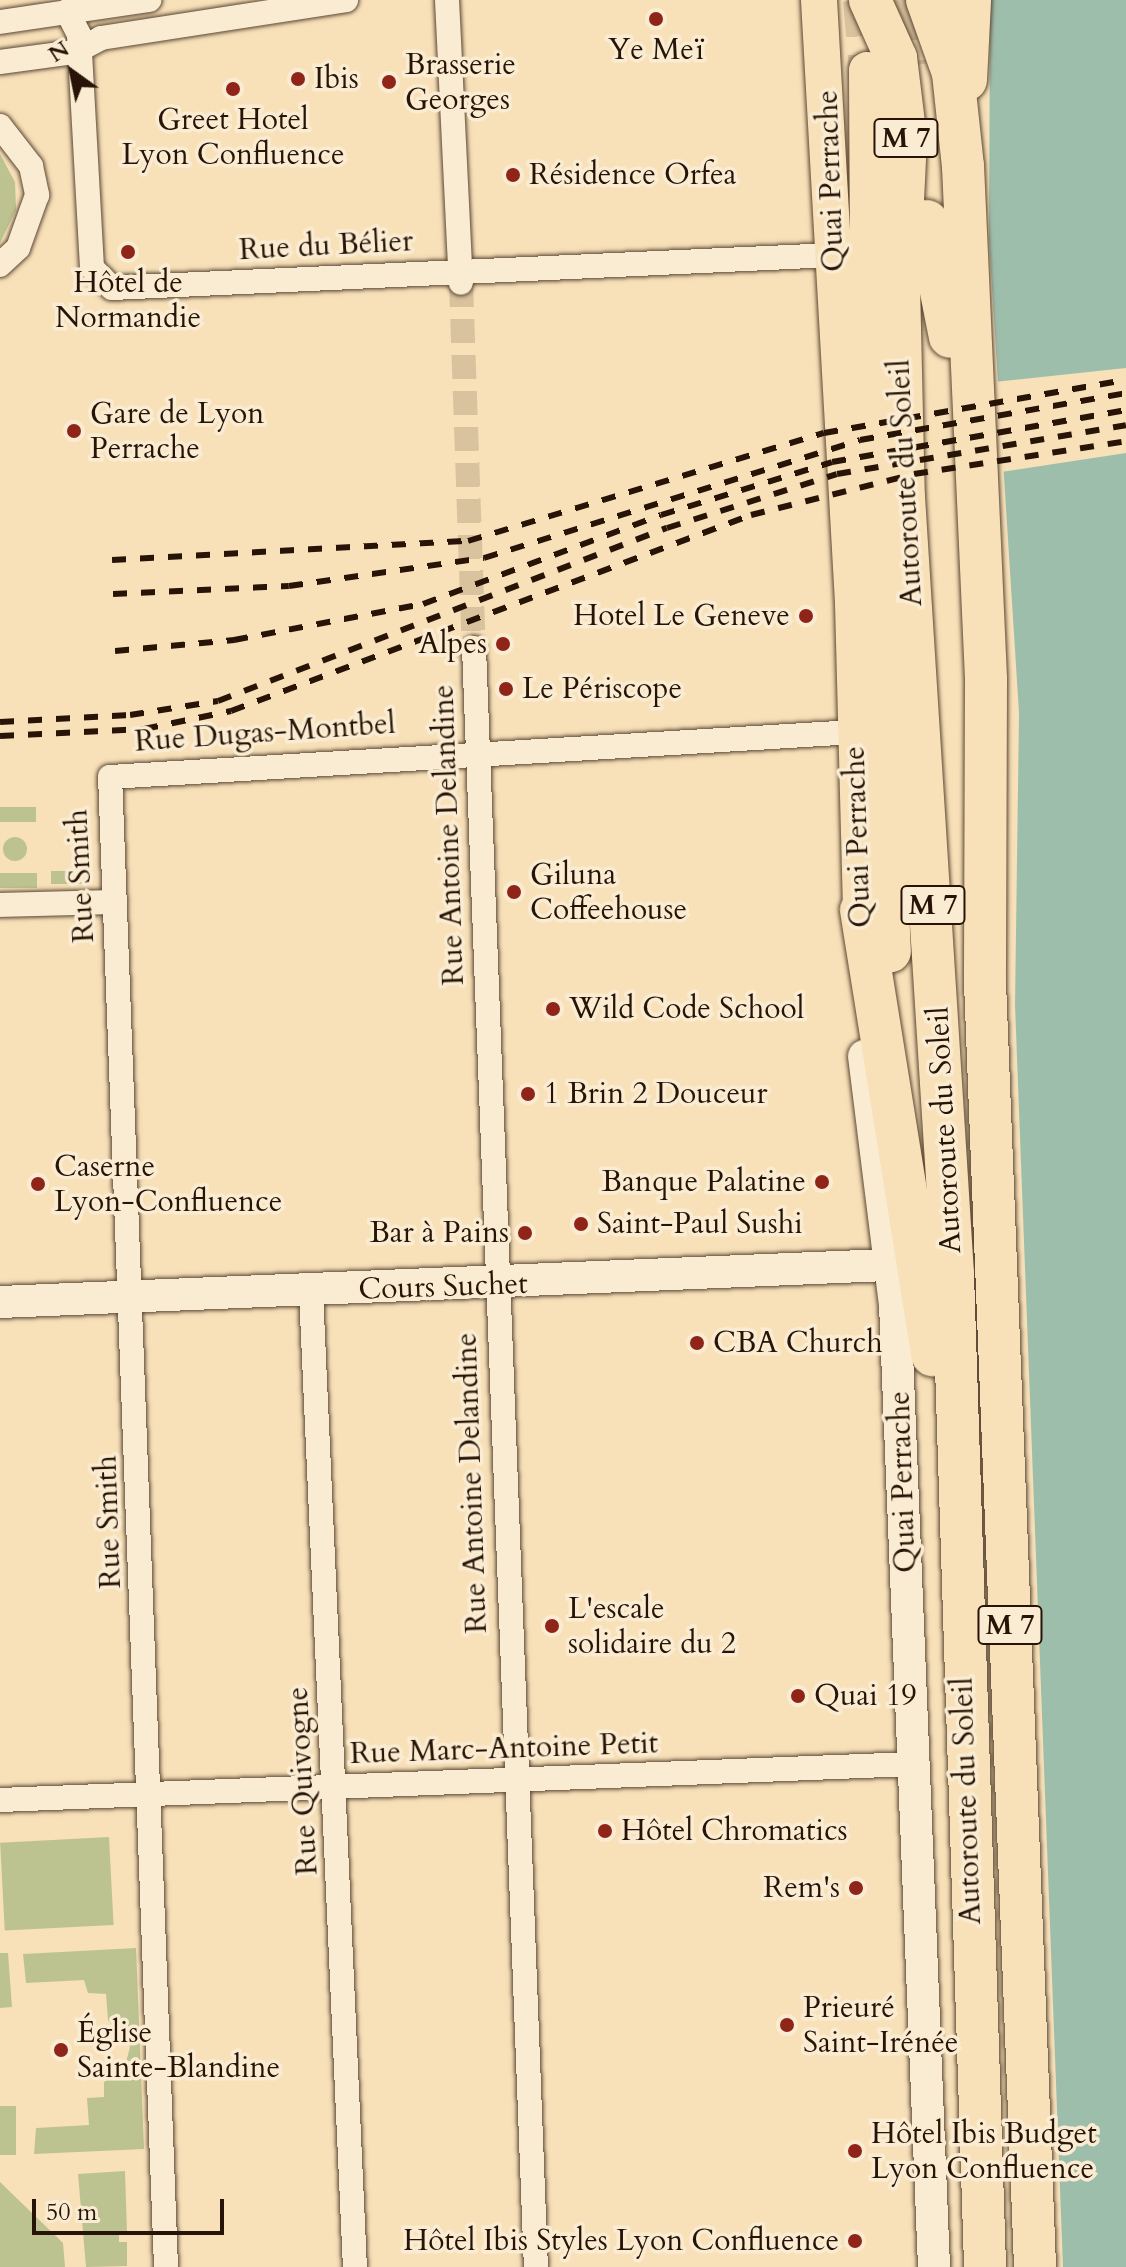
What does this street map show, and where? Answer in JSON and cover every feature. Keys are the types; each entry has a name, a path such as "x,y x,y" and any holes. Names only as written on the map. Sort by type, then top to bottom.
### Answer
{"highway":[{"name":"Autoroute du Soleil","path":"870,0 902,86 899,284 904,497 953,1274 956,1526 985,2267"},
{"name":"Autoroute du Soleil","path":"927,0 953,73 962,149 970,424 986,679 985,982 1035,2267"},
{"path":"962,149 970,0"},
{"path":"927,221 970,424"},
{"path":"871,519 896,1101"},
{"path":"861,910 896,1101 956,1526"}],"main road":[{"name":"Quai Perrache","path":"819,0 853,603 861,910"},
{"name":"Quai Perrache","path":"853,603 871,519 867,70"}],"street":[{"path":"2,25 67,11 149,0"},
{"path":"4,58 75,52 101,38 346,0"},
{"path":"447,0 460,277"},
{"name":"Rue du Bélier","path":"67,11 77,23 75,52 92,268 112,288 460,277 833,255"},
{"path":"0,126 31,166 37,195 18,248 0,265"},
{"name":"Rue Antoine Delandine","path":"474,648 513,1784 536,2267"},
{"name":"Rue Dugas-Montbel","path":"110,777 477,752 855,732"},
{"name":"Rue Smith","path":"110,777 111,902 133,1299 166,2267"},
{"path":"0,905 111,902"},
{"name":"Quai Perrache","path":"861,910 861,1038 886,1265 895,1304 934,2267"},
{"name":"Cours Suchet","path":"0,1302 497,1285 886,1265"},
{"name":"Rue Quivogne","path":"311,1292 336,1787 355,2267"},
{"name":"Rue Marc-Antoine Petit","path":"0,1800 336,1787 513,1784 914,1764"}],"green space":[{"path":"0,154 15,182 16,210 0,243"},
{"path":"0,807 36,807 36,822 0,822"},
{"path":"15,837 26,844 27,849 20,860 15,861 4,854 3,849 10,838"},
{"path":"51,871 82,871 82,884 51,884"},
{"path":"0,873 37,873 37,888 0,888"},
{"path":"109,1837 114,1925 5,1931 0,1843"},
{"path":"136,1948 144,2149 34,2154 36,2128 89,2125 87,2098 104,2097 104,2082 124,2070 130,2047 108,2020 106,1994 88,1993 84,1980 26,1983 23,1954"},
{"path":"0,1953 8,1953 12,2007 0,2008"},
{"path":"0,2106 16,2106 16,2155 0,2155"},
{"path":"125,2171 127,2232 119,2233 119,2242 127,2242 127,2266 86,2267 78,2174"},
{"path":"0,2182 63,2243 65,2267 0,2267"}],"shaded area":[{"path":"990,0 1126,0 1126,2267 1063,2267 1015,1005 1019,713 989,240"}],"pier":[{"path":"1126,368 1126,453 1001,472 994,382"}],"tunnel":[{"path":"861,0 867,70"},
{"path":"896,0 905,66"},
{"path":"461,283 474,648"}],"railway":[{"path":"112,560 468,541 824,433 1126,380"},
{"path":"113,594 289,586 484,558 860,440 1126,393"},
{"path":"115,651 234,640 423,604 661,515 832,462 1126,410"},
{"path":"0,722 130,715 218,701 667,528 837,474 1126,425"},
{"path":"0,736 144,729 231,711 751,515 914,474 1126,441"}],"place":[{"name":"Ye Meï","path":"656,19"},
{"name":"Ibis","path":"298,79"},
{"name":"Brasserie Georges","path":"389,82"},
{"name":"Greet Hotel Lyon Confluence","path":"233,89"},
{"name":"Résidence Orfea","path":"513,175"},
{"name":"Hôtel de Normandie","path":"128,252"},
{"name":"Gare de Lyon Perrache","path":"74,431"},
{"name":"Hotel Le Geneve","path":"806,616"},
{"name":"Alpes","path":"503,644"},
{"name":"Le Périscope","path":"506,689"},
{"name":"Giluna Coffeehouse","path":"514,892"},
{"name":"Wild Code School","path":"553,1009"},
{"name":"1 Brin 2 Douceur","path":"528,1094"},
{"name":"Banque Palatine","path":"822,1182"},
{"name":"Caserne Lyon-Confluence","path":"38,1184"},
{"name":"Saint-Paul Sushi","path":"581,1224"},
{"name":"Bar à Pains","path":"525,1233"},
{"name":"CBA Church","path":"697,1343"},
{"name":"L'escale solidaire du 2","path":"552,1626"},
{"name":"Quai 19","path":"798,1696"},
{"name":"Hôtel Chromatics","path":"605,1831"},
{"name":"Rem's","path":"856,1888"},
{"name":"Prieuré Saint-Irénée","path":"787,2025"},
{"name":"Église Sainte-Blandine","path":"61,2050"},
{"name":"Hôtel Ibis Budget Lyon Confluence","path":"855,2151"},
{"name":"Hôtel Ibis Styles Lyon Confluence","path":"855,2241"}]}
